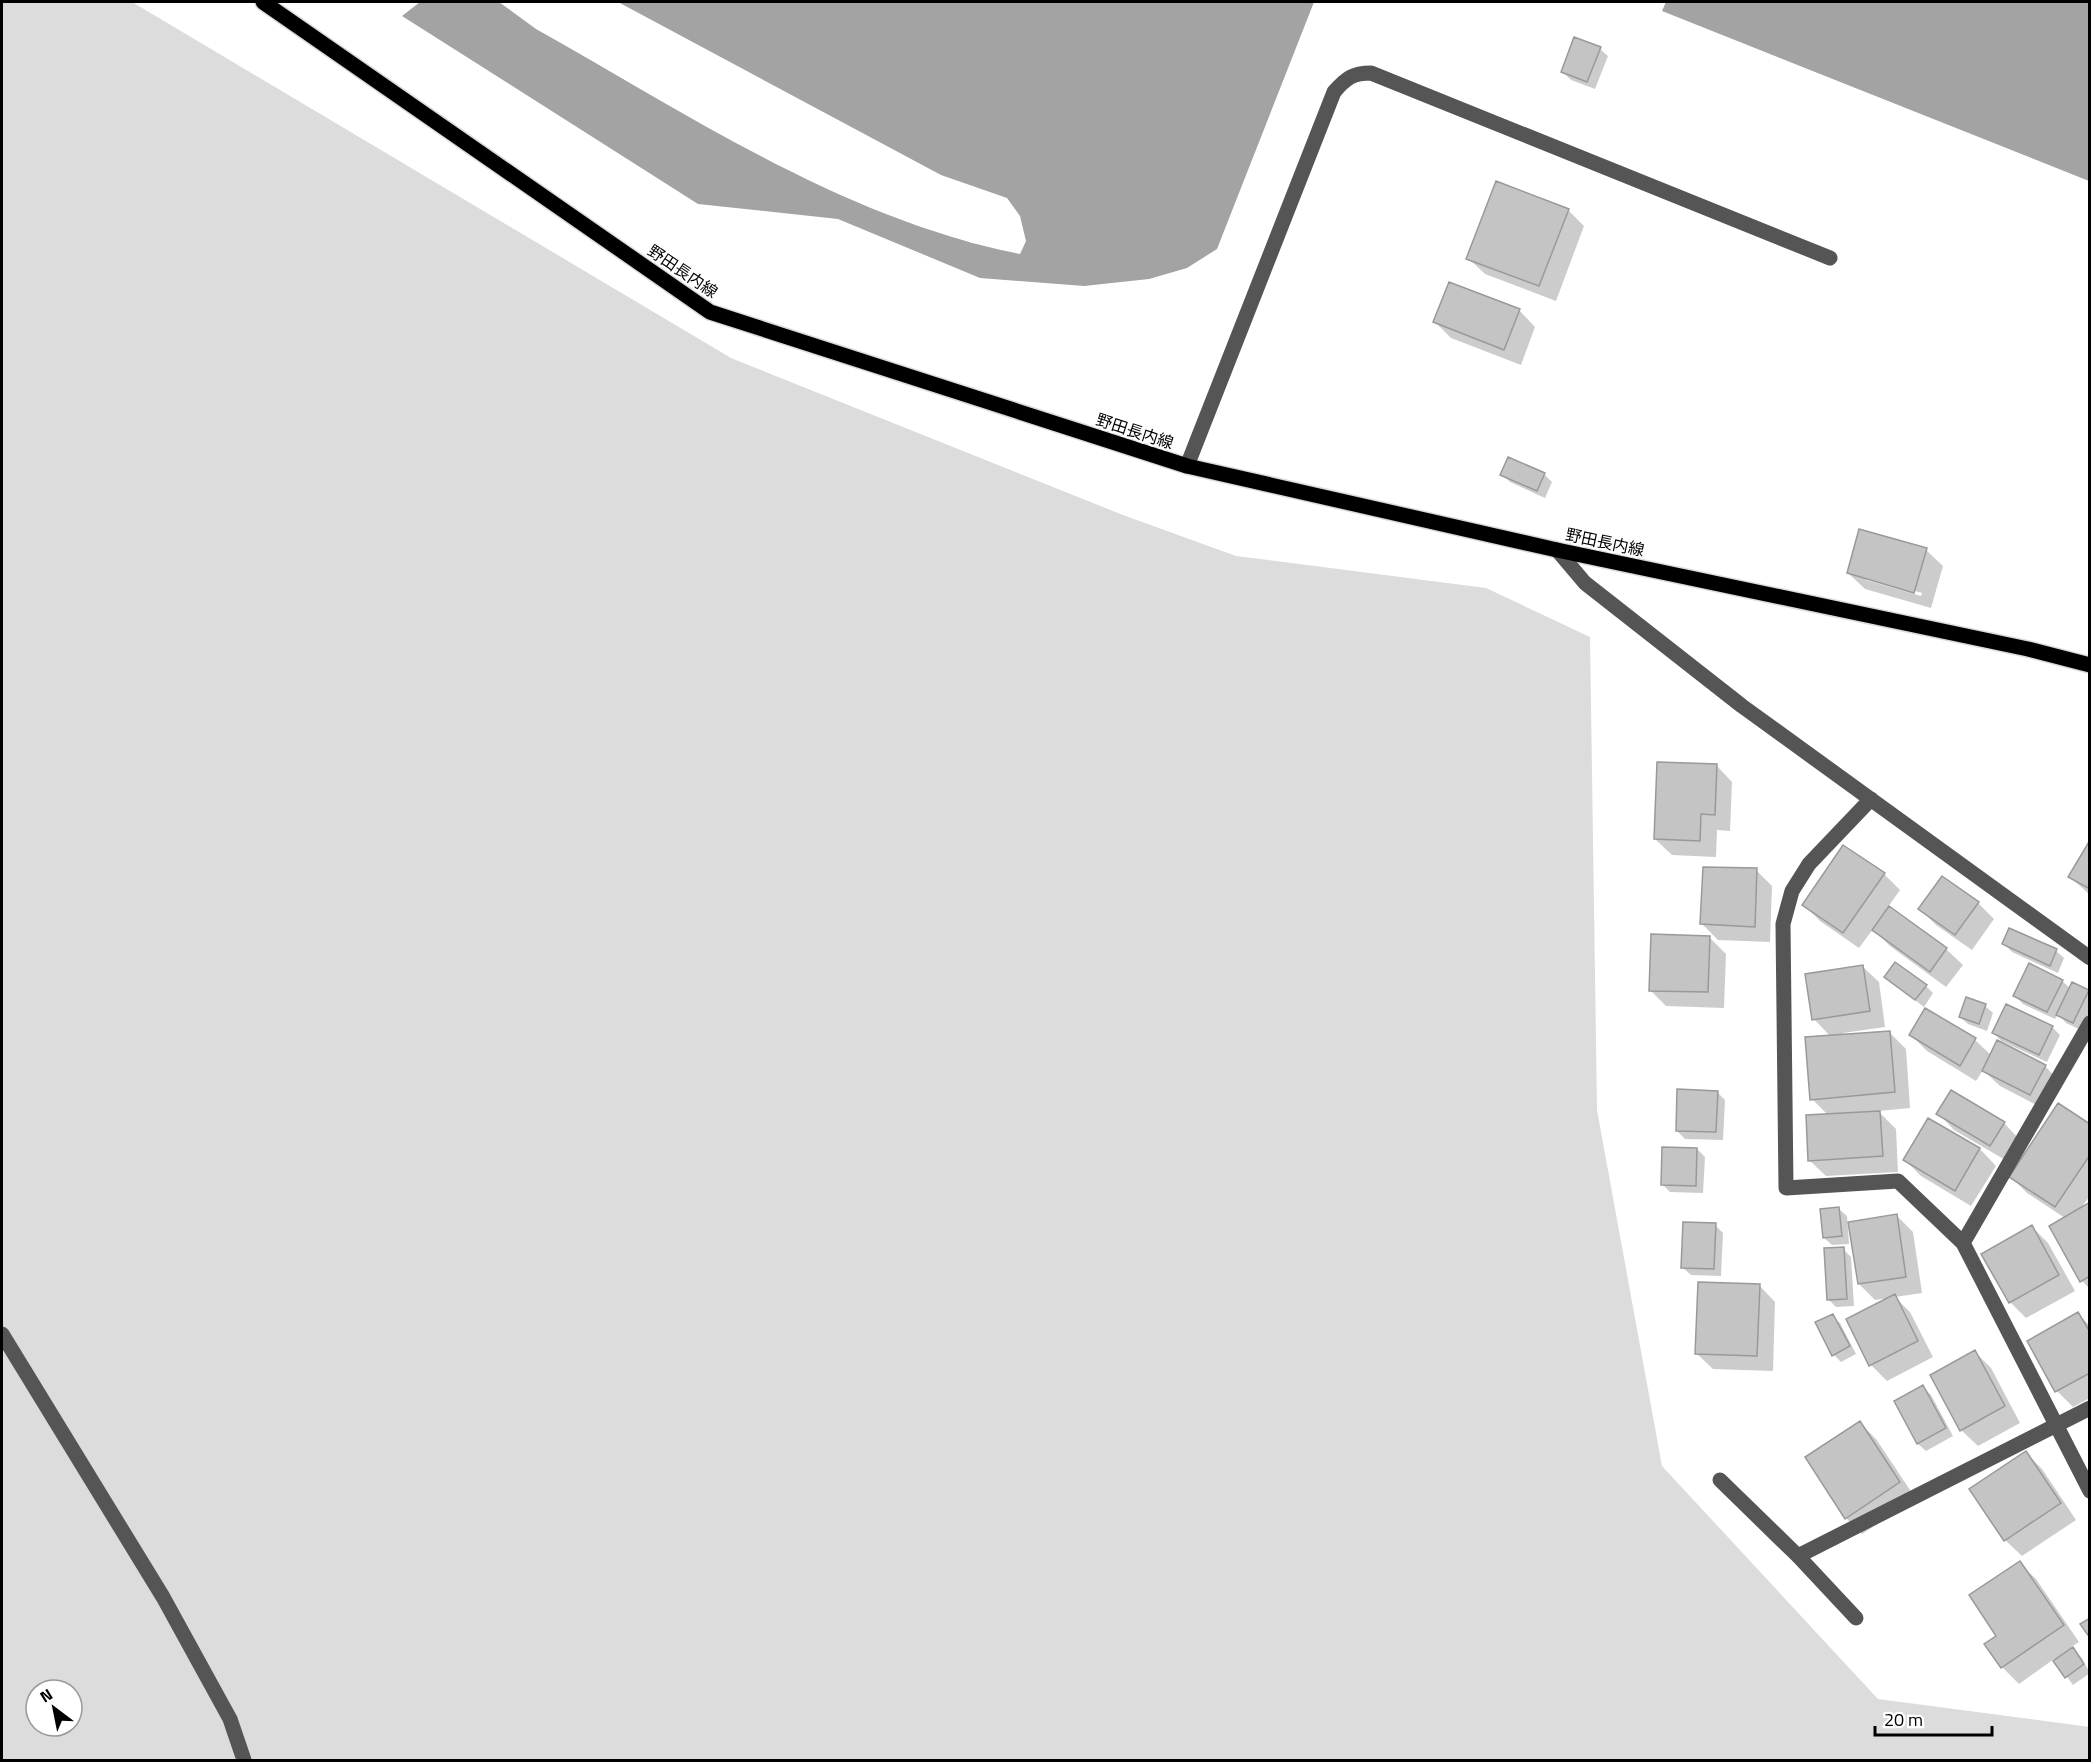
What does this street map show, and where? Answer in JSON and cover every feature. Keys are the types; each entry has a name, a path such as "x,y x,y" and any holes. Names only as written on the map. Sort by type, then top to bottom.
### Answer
{"main road":[{"name":"野田長内線","path":"263,2 710,312 1187,466 1557,550 2028,649 2090,665"}],"street":[{"path":"1187,466 1334,92 1346,78 1356,73 1371,73 1830,258"},
{"path":"1557,550 1585,584 1742,706 2090,958"},
{"path":"1871,799 1809,864 1792,891 1783,924 1786,1188 1898,1181 1963,1243 2090,1491"},
{"path":"1963,1243 2090,1023"},
{"path":"2,1334 163,1597 230,1719 244,1761"},
{"path":"1798,1556 2090,1408"},
{"path":"1720,1480 1798,1556 1856,1618"}],"shaded area":[{"path":"2,2 132,2 731,358 1123,515 1236,556 1486,588 1590,637 1597,1110 1662,1466 1878,1699 2090,1727 2089,1760 2,1760"},
{"path":"420,2 499,2 536,29 770,161 892,216 955,238 1020,254 1026,241 1020,216 1007,198 941,175 618,2 1314,2 1217,249 1187,268 1149,279 1084,286 980,278 838,219 698,204 402,16"},
{"path":"1666,2 2089,2 2089,181 1662,11"}],"pier":[{"path":"502,2 538,27 789,167 883,211 971,241 1018,250 972,243 883,212 788,168 538,28"}],"building":[{"path":"1574,37 1601,47 1587,82 1561,72"},
{"path":"1496,181 1569,209 1539,286 1466,259"},
{"path":"1449,282 1520,309 1504,350 1433,322"},
{"path":"1508,457 1545,473 1537,491 1500,475"},
{"path":"1859,529 1927,548 1914,593 1847,573"},
{"path":"1657,762 1717,764 1715,815 1701,814 1700,841 1654,839"},
{"path":"2090,840 2090,889 2068,877"},
{"path":"1843,845 1885,873 1843,933 1802,905"},
{"path":"1703,867 1757,868 1755,927 1700,924"},
{"path":"1942,876 1979,902 1955,935 1918,909"},
{"path":"1889,906 1947,948 1930,972 1872,930"},
{"path":"2009,928 2057,949 2050,966 2002,944"},
{"path":"1651,934 1710,936 1708,992 1649,991"},
{"path":"1895,962 1927,985 1915,1000 1884,977"},
{"path":"2029,963 2063,980 2047,1012 2013,996"},
{"path":"1863,965 1870,1011 1812,1020 1805,974"},
{"path":"2072,982 2089,990 2073,1023 2056,1015"},
{"path":"1966,997 1986,1004 1979,1024 1959,1017"},
{"path":"2006,1004 2053,1026 2039,1055 1992,1033"},
{"path":"1925,1008 1976,1038 1960,1066 1909,1035"},
{"path":"1890,1031 1895,1092 1810,1100 1805,1037"},
{"path":"1997,1040 2046,1065 2030,1095 1982,1071"},
{"path":"1677,1089 1718,1091 1716,1132 1676,1131"},
{"path":"1951,1090 2005,1122 1990,1146 1936,1114"},
{"path":"2058,1103 2090,1124 2090,1155 2055,1207 2009,1177"},
{"path":"1880,1111 1883,1156 1808,1161 1806,1115"},
{"path":"1928,1118 1980,1148 1955,1191 1903,1160"},
{"path":"1662,1147 1697,1148 1696,1186 1661,1185"},
{"path":"2090,1202 2090,1276 2080,1282 2049,1226"},
{"path":"1839,1207 1842,1236 1823,1238 1820,1209"},
{"path":"1897,1214 1906,1277 1858,1284 1848,1222"},
{"path":"1683,1222 1716,1223 1714,1269 1681,1268"},
{"path":"2032,1225 2059,1275 2009,1303 1981,1254"},
{"path":"1844,1247 1847,1299 1827,1300 1824,1248"},
{"path":"1698,1282 1760,1284 1757,1356 1695,1354"},
{"path":"1895,1294 1918,1341 1869,1366 1846,1319"},
{"path":"2078,1312 2090,1332 2090,1373 2055,1392 2027,1341"},
{"path":"1833,1314 1850,1346 1832,1356 1815,1322"},
{"path":"1975,1350 2005,1406 1960,1431 1930,1375"},
{"path":"1923,1385 1946,1428 1917,1444 1894,1401"},
{"path":"1860,1421 1900,1482 1845,1519 1805,1457"},
{"path":"2026,1451 2061,1503 2004,1541 1969,1489"},
{"path":"2020,1561 2064,1625 2001,1668 1984,1644 1996,1636 1969,1595"},
{"path":"2090,1618 2090,1638 2080,1624"},
{"path":"2073,1647 2084,1664 2065,1678 2053,1661"}]}
